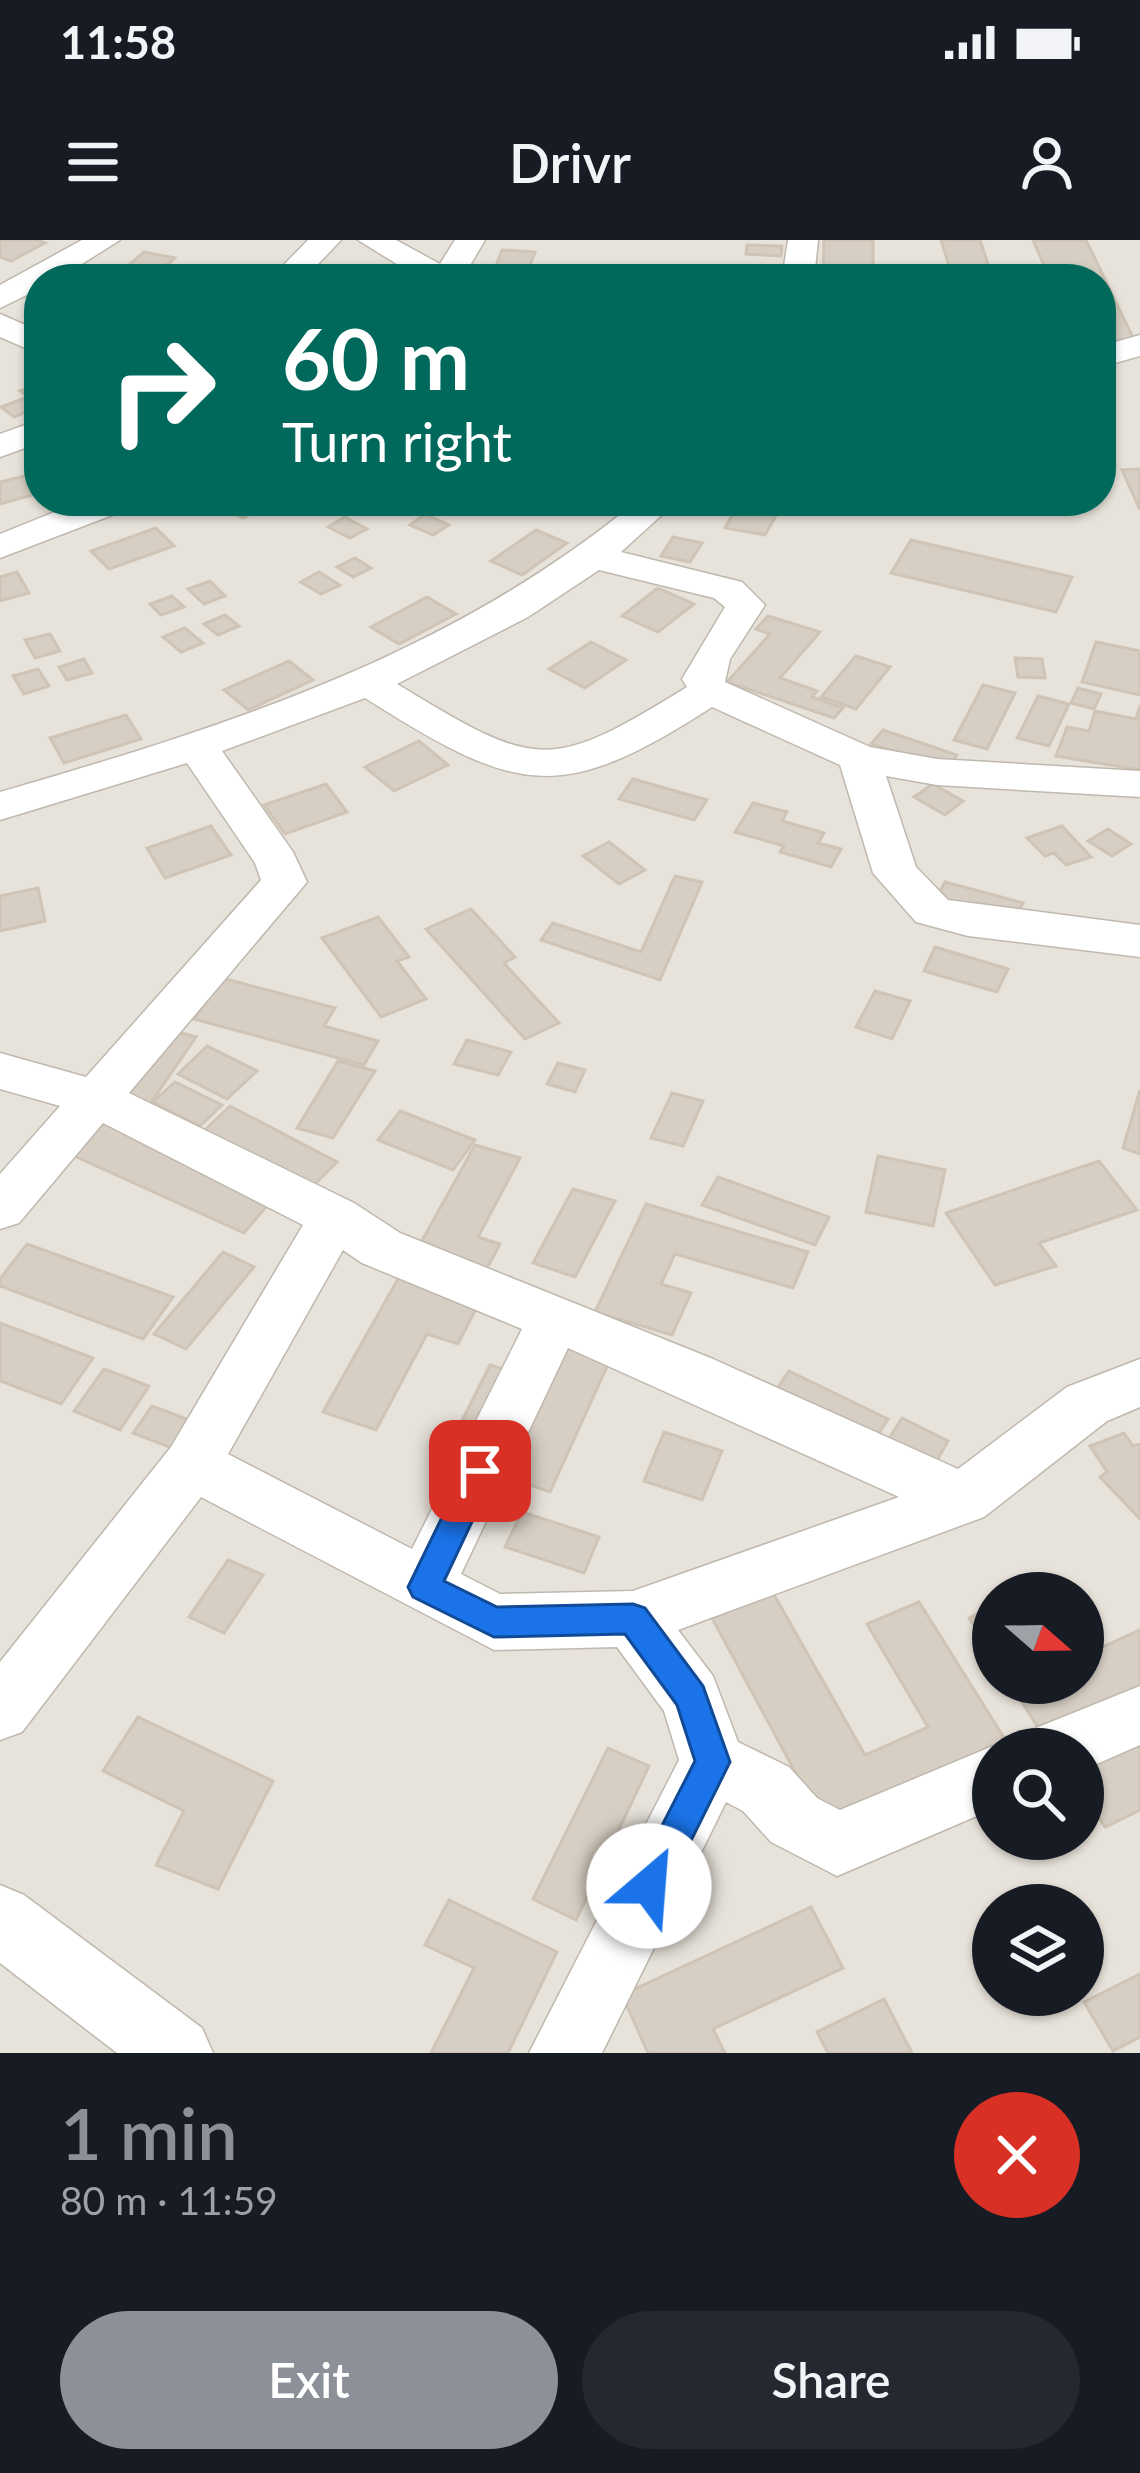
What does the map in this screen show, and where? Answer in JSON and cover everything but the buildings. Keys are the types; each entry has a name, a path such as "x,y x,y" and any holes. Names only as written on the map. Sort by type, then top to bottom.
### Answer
{"street":[{"path":"301,264 326,240"},
{"path":"373,240 417,264"},
{"path":"57,264 96,241"},
{"path":"0,547 78,516"},
{"path":"0,806 198,748 368,682 475,629 590,556 640,516"},
{"path":"590,556 728,590 746,605 710,659 702,680 710,692 859,758 938,772 1140,784"},
{"path":"368,682 494,758 542,766 598,756 710,692"},
{"path":"0,1209 284,882 277,862 198,748"},
{"path":"859,758 895,873 932,911 968,921 1140,941"},
{"path":"0,1071 94,1097 334,1217 381,1248 555,1316 963,1499"},
{"path":"12,1676 193,1464 334,1217"},
{"path":"424,1587 555,1316"},
{"path":"193,1464 494,1622 633,1619 963,1499 1088,1404 1140,1382"},
{"path":"565,2053 712,1762 692,1697 633,1619"},
{"path":"1104,1730 1140,1715"},
{"path":"712,1762 766,1790 794,1820 837,1844 972,1786"},
{"path":"0,1919 168,2051"}],"shaded area":[{"path":"0,240 1140,240 1140,2053 0,2053"}],"route":[{"path":"480,1471 424,1587 494,1622 633,1619 692,1697 712,1762 649,1886"}]}
